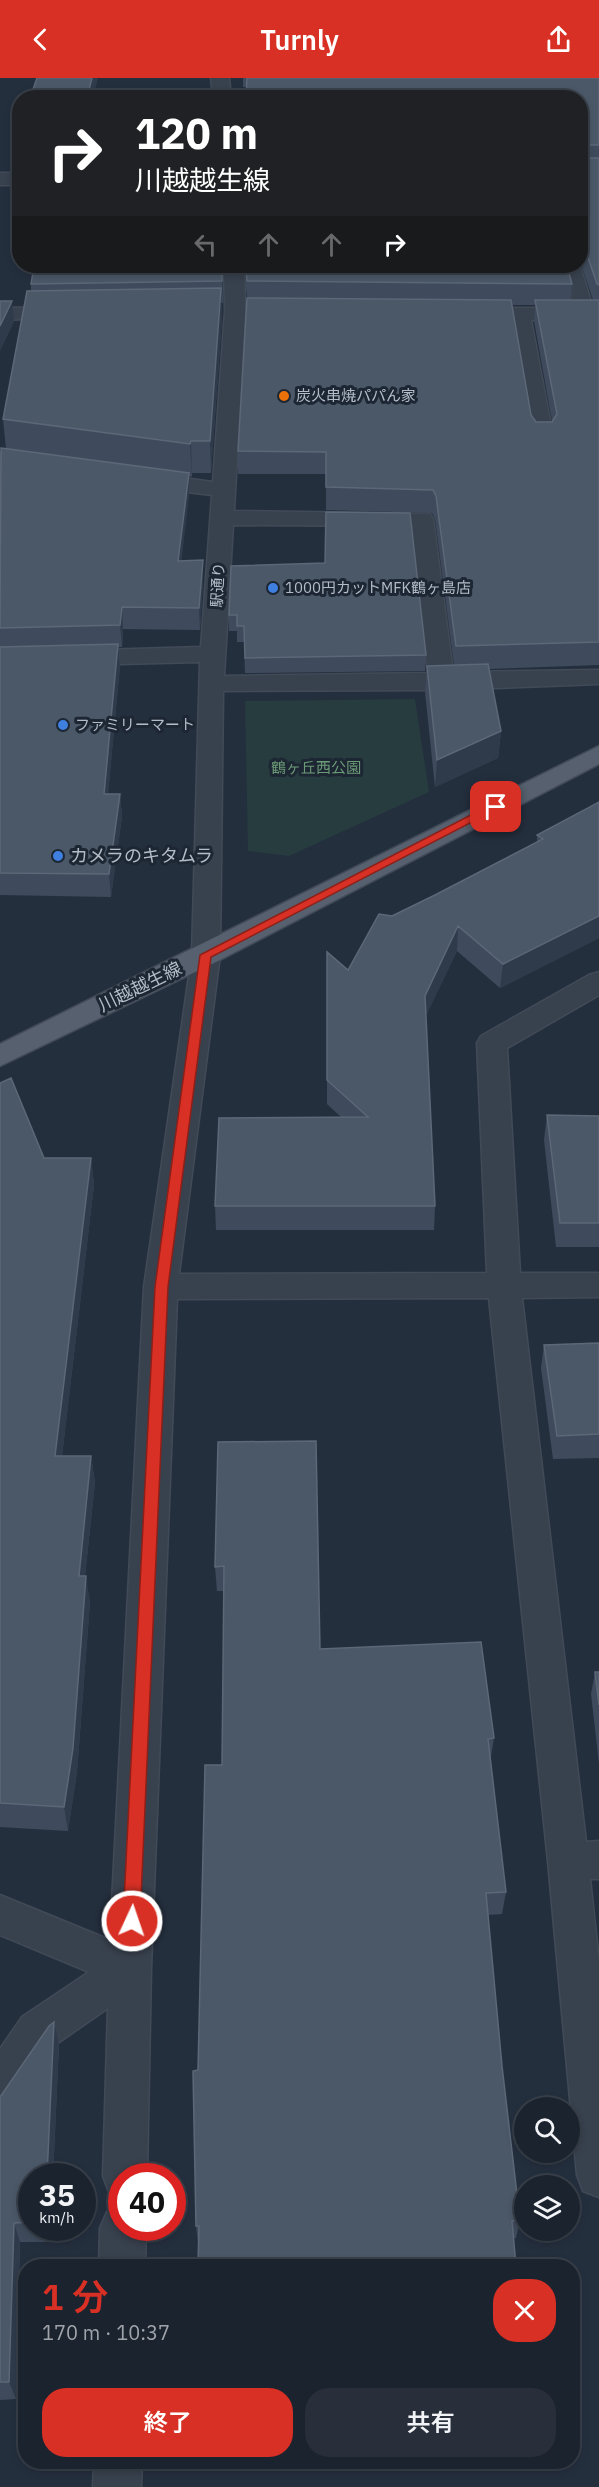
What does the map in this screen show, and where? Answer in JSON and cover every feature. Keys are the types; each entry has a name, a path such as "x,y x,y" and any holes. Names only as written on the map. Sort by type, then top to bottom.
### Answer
{"main road":[{"name":"川越越生線","path":"0,1056 206,955 599,754"}],"street":[{"name":"駅通り","path":"125,2163 130,1968 161,1287 206,955 211,684 224,490 223,311 232,273"},
{"path":"449,314 592,314 574,273"},
{"path":"223,311 258,311"},
{"path":"0,314 88,313"},
{"path":"520,315 542,437"},
{"path":"130,478 224,490"},
{"path":"221,518 422,519 442,682"},
{"path":"0,660 214,654"},
{"path":"211,684 442,682 599,677"},
{"path":"599,982 492,1043 504,1284 584,1861 599,2175"},
{"path":"161,1287 599,1285"},
{"path":"0,1915 130,1968"},
{"path":"0,2087 37,2032 130,1968"},
{"path":"123,2241 123,2259"},
{"path":"117,2487 118,2469"}],"green space":[{"name":"鶴ヶ丘西公園","path":"415,699 429,792 289,856 248,851 245,701"}],"building":[{"path":"37,78 92,78 89,90 33,90"},
{"path":"247,78 599,78 599,145 588,145 588,90 246,90"},
{"path":"588,158 599,158 599,285 588,258"},
{"path":"33,273 222,273 222,281 31,284"},
{"path":"246,273 569,273 572,284 247,281"},
{"path":"221,288 210,441 191,441 190,444 3,419 27,291"},
{"path":"247,298 511,300 531,415 536,422 552,422 557,414 535,300 599,300 599,642 456,646 436,496 433,490 326,487 326,452 238,451"},
{"path":"0,301 12,301 0,326"},
{"path":"1,448 189,473 178,561 203,560 199,608 122,607 120,625 0,628"},
{"path":"326,512 410,513 426,655 245,658 244,626 237,626 237,615 229,615 231,566 325,563"},
{"path":"118,644 104,794 120,794 109,874 0,873 0,647"},
{"path":"488,664 501,731 437,760 427,666"},
{"path":"599,802 599,916 503,964 458,926 425,996 435,1206 215,1206 219,1118 368,1117 327,1080 327,952 348,970 379,914 392,916 435,895 543,839 537,835"},
{"path":"11,1078 44,1158 91,1158 55,1456 91,1456 79,1576 86,1576 73,1748 64,1807 0,1803 0,1083"},
{"path":"547,1115 599,1116 599,1223 560,1223"},
{"path":"599,1343 599,1434 557,1436 544,1345"},
{"path":"316,1441 320,1649 481,1642 494,1738 488,1739 506,1892 486,1893 515,2175 514,2221 512,2221 515,2259 198,2259 193,2071 198,2070 205,1765 222,1765 224,1566 215,1567 218,1442"},
{"path":"595,1672 599,1672 599,1705"},
{"path":"54,2022 48,2163 18,2163 18,2223 14,2223 9,2382 0,2382 0,2097"}],"place":[{"name":"炭火串焼パパん家","path":"284,396"},
{"name":"1000円カットMFK鶴ヶ島店","path":"273,588"},
{"name":"ファミリーマート","path":"63,725"},
{"name":"カメラのキタムラ","path":"58,856"}],"route":[{"path":"132,1921 161,1287 206,955 496,807"}]}
